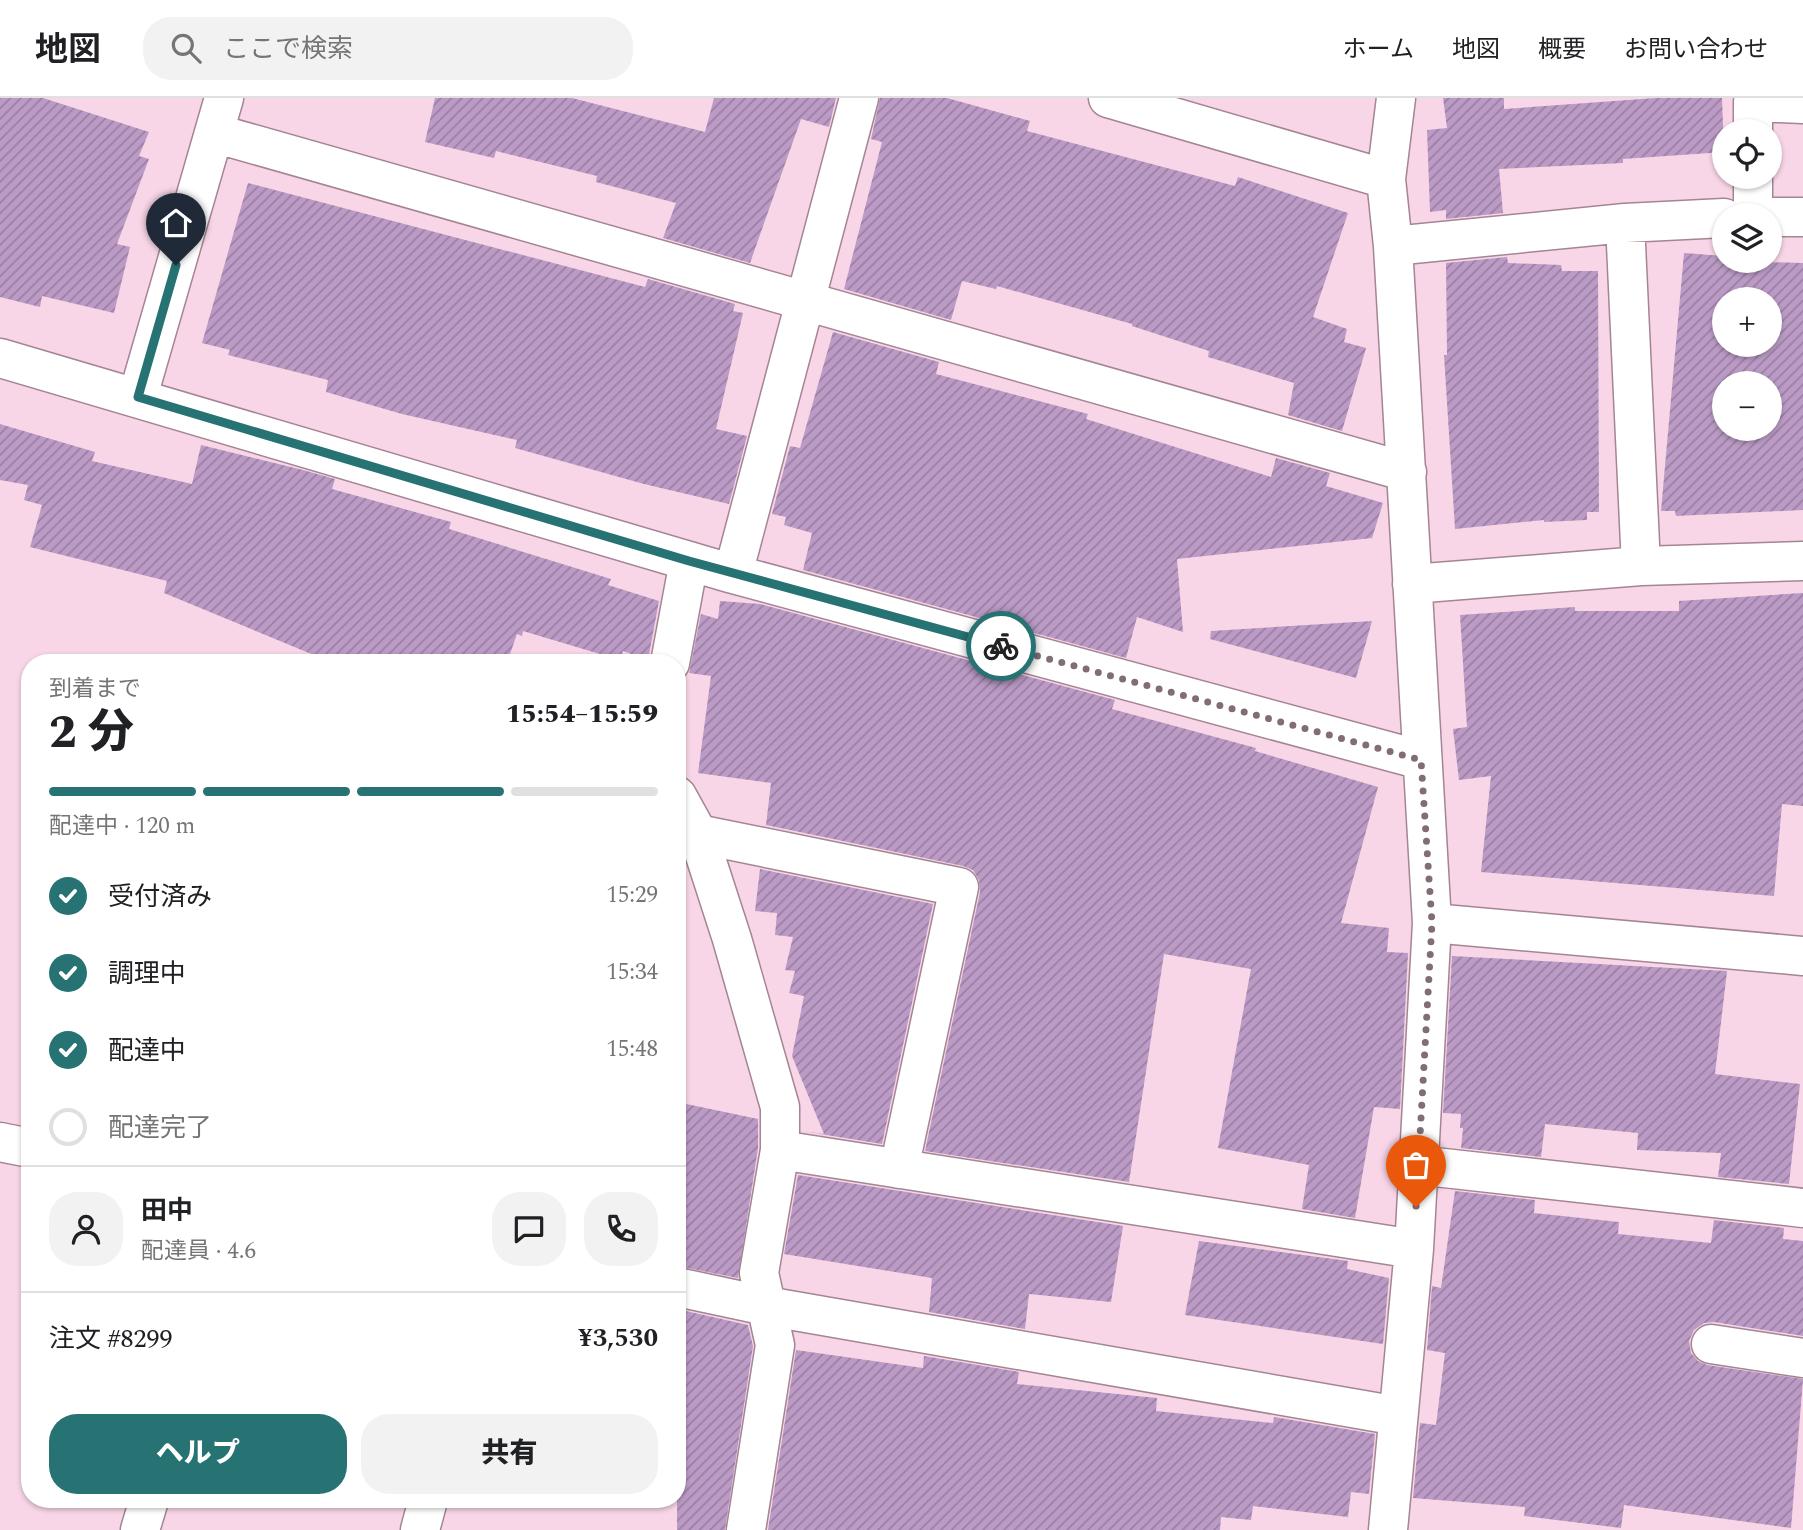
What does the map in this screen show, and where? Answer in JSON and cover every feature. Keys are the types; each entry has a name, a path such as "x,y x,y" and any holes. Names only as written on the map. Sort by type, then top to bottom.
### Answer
{"street":[{"path":"733,573 859,98"},
{"path":"1108,98 1386,179"},
{"path":"1388,1530 1414,1249 1432,923 1407,472 1393,246 1386,179 1396,98"},
{"path":"1753,119 1753,102 1803,104"},
{"path":"138,397 219,115 804,301 1407,472"},
{"path":"1782,217 1803,218"},
{"path":"1393,246 1625,223 1712,219"},
{"path":"1625,223 1641,566"},
{"path":"0,358 689,561 1421,760"},
{"path":"672,654 689,561"},
{"path":"1412,584 1641,566 1803,561"},
{"path":"686,812 698,834 732,939 780,1107 780,1150 760,1273 775,1345 746,1530"},
{"path":"698,834 959,887 899,1169"},
{"path":"1432,923 1803,956"},
{"path":"0,1142 21,1146"},
{"path":"780,1150 1414,1249"},
{"path":"1417,1165 1803,1208"},
{"path":"686,1289 766,1306 1398,1416"},
{"path":"1711,1344 1803,1358"},
{"path":"140,1530 147,1508"},
{"path":"420,1530 426,1508"}],"building":[{"path":"0,98 43,98 149,132 139,156 149,159 117,244 130,247 114,313 42,296 40,307 0,297"},
{"path":"435,98 572,98 705,132 714,98 836,98 829,127 801,119 750,263 663,238 676,203 596,182 597,176 496,151 494,158 425,142"},
{"path":"880,98 947,98 1030,121 1027,131 1235,186 1238,177 1348,213 1313,317 1347,329 1344,342 1366,348 1342,431 1288,415 1294,383 1208,357 1209,351 1132,324 997,286 996,289 962,281 951,320 844,289 882,142 871,139"},
{"path":"1443,98 1504,98 1504,109 1656,98 1722,98 1723,119 1712,119 1712,153 1623,159 1623,163 1499,169 1503,213 1446,219 1446,210 1430,212 1427,130 1447,128"},
{"path":"248,183 645,287 648,279 735,304 733,311 743,313 716,429 747,436 729,504 644,484 515,448 517,440 402,414 326,392 328,380 228,355 230,350 202,343"},
{"path":"1684,253 1712,255 1712,273 1782,273 1782,262 1803,263 1803,510 1676,516 1675,511 1661,511"},
{"path":"1507,257 1508,263 1561,265 1562,271 1598,271 1599,512 1587,512 1587,520 1544,520 1455,529 1444,355 1447,355 1446,263"},
{"path":"833,332 939,362 936,374 1088,414 1086,419 1271,477 1276,458 1330,473 1326,486 1383,503 1372,538 1177,559 1183,632 1137,617 1126,658 803,570 812,533 784,525 786,517 772,514 790,446 800,448"},
{"path":"0,424 95,452 92,461 192,484 201,445 303,470 335,479 332,489 451,522 449,529 611,579 608,585 659,601 649,654 623,651 622,654 600,654 523,631 522,636 517,634 510,654 311,654 164,593 167,581 30,547 42,505 24,500 28,485 0,480"},
{"path":"1803,593 1803,806 1782,804 1774,896 1481,872 1491,776 1459,780 1453,729 1467,727 1460,615 1575,607 1575,611 1679,611 1679,601"},
{"path":"720,601 760,604 1115,700 1112,709 1256,748 1255,751 1378,787 1341,923 1389,928 1387,952 1408,953 1400,1109 1374,1107 1355,1218 1302,1209 1309,1165 1218,1148 1251,969 1164,954 1129,1182 925,1151 980,892 979,880 973,870 963,866 766,825 771,783 698,773 711,676 689,673 701,614 718,619"},
{"path":"1372,621 1356,678 1210,639 1211,631"},
{"path":"760,869 933,904 882,1144 802,1131 824,1134 792,1056 804,996 789,993 795,971 785,970 793,937 775,935 777,913 755,911"},
{"path":"1452,956 1727,971 1715,1074 1800,1084 1789,1184 1718,1177 1721,1153 1637,1150 1638,1133 1545,1124 1541,1157 1461,1148 1461,1114 1443,1113"},
{"path":"686,1104 758,1119 758,1148 738,1278 686,1268"},
{"path":"798,1175 1123,1226 1111,1302 1029,1294 1025,1329 929,1312 932,1278 784,1254"},
{"path":"1455,1191 1535,1200 1534,1213 1619,1222 1618,1234 1711,1243 1714,1220 1784,1228 1783,1239 1803,1241 1803,1336 1714,1322 1704,1323 1694,1330 1689,1341 1691,1353 1698,1361 1707,1365 1803,1379 1791,1528 1624,1505 1621,1528 1524,1516 1525,1507 1413,1498 1420,1423 1436,1425 1445,1353 1427,1350 1432,1286 1441,1288"},
{"path":"1199,1241 1348,1261 1347,1269 1389,1278 1383,1344 1185,1315"},
{"path":"686,1311 748,1325 753,1346 725,1530 677,1530 677,1508 686,1508"},
{"path":"796,1350 923,1368 924,1356 1019,1372 1017,1384 1157,1398 1156,1411 1273,1423 1274,1417 1375,1434 1369,1494 1351,1492 1348,1517 1253,1506 1251,1520 1221,1517 1220,1530 768,1530"}],"way so far":[{"path":"1001,646 1421,760 1432,923 1416,1207"}],"route":[{"path":"176,265 138,397 689,561 1001,646"}]}
